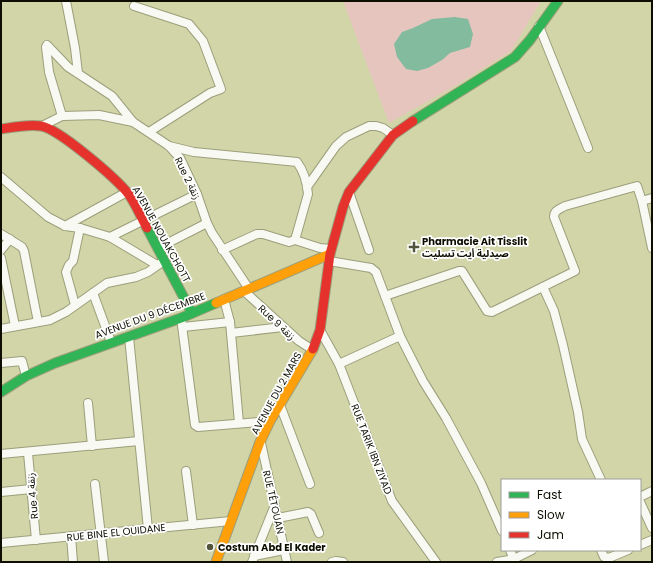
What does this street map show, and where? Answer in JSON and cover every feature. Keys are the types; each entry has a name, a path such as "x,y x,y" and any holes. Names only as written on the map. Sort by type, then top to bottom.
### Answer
{"street":[{"path":"66,1 78,73"},
{"name":"AVENUE DU 2 MARS","path":"216,562 260,442 270,421 313,350 320,330 330,257 343,207 349,192 393,135 515,57 530,40 558,1"},
{"path":"134,6 189,24 203,41 221,89 210,93 149,132"},
{"path":"539,26 588,148"},
{"path":"62,116 49,72 46,46 48,46 68,67 112,96 133,122"},
{"name":"Rue 2 زنقة","path":"42,126 62,116 99,115 133,122 169,146 180,158 197,194 207,223 246,290"},
{"name":"AVENUE NOUAKCHOTT","path":"1,129 21,126 42,126 66,139 112,176 127,192 165,260 192,313"},
{"path":"307,187 336,146 346,137 369,126 383,128 393,135"},
{"path":"169,146 194,152 297,162 300,166 307,187 308,198 296,240"},
{"path":"1,177 48,217 65,226 80,228 110,237 157,265"},
{"path":"385,296 462,271 487,311 492,312 575,271 554,217 556,210 565,206 637,186 642,201 652,248"},
{"path":"65,226 127,192"},
{"path":"349,192 369,250"},
{"path":"110,237 197,194"},
{"path":"642,201 652,198"},
{"path":"158,248 207,223"},
{"path":"75,305 66,272 69,265 73,261 80,228"},
{"path":"1,234 22,246 38,322"},
{"path":"222,250 257,234 263,234 290,242 296,240 320,248 330,257 374,270 378,276 400,336 423,381 446,418 481,483 501,529"},
{"path":"1,250 10,239"},
{"name":"AVENUE DU 9 DÉCEMBRE","path":"1,392 26,376 55,363 181,318 309,263 330,257"},
{"path":"1,258 15,326"},
{"path":"1,329 50,320 59,316 107,283 136,277 148,272 165,260"},
{"path":"543,287 554,311 563,345 578,412 582,439 601,479"},
{"name":"Rue 9 زنقة","path":"246,290 283,327 299,341 313,350"},
{"path":"93,293 112,342"},
{"path":"224,299 230,322 239,423"},
{"path":"181,318 195,425 198,427 270,421"},
{"path":"183,327 230,322"},
{"path":"231,333 283,327"},
{"name":"RUE TARIK IBN ZIYAD","path":"320,330 339,364 392,501 436,562"},
{"path":"339,364 400,336"},
{"path":"129,337 148,529"},
{"path":"1,363 22,361 26,376"},
{"path":"88,403 92,446"},
{"path":"280,405 310,484"},
{"path":"1,454 28,453 139,441"},
{"name":"RUE TÉTOUAN","path":"260,442 287,562"},
{"name":"Rue 4 زنقة","path":"28,453 36,540"},
{"path":"186,471 193,525"},
{"path":"95,484 104,562"},
{"path":"1,492 31,489"},
{"path":"641,496 652,491"},
{"path":"641,504 652,528"},
{"path":"253,559 275,505"},
{"path":"278,518 308,512 311,514 319,533"},
{"name":"RUE BINE EL OUIDANE","path":"1,543 231,521"},
{"path":"71,536 73,562"},
{"path":"641,545 652,540"},
{"path":"253,559 284,550"},
{"path":"510,551 514,561"},
{"path":"497,562 514,561 530,551"},
{"path":"602,551 604,556 609,558 626,551"},
{"path":"332,562 343,562"}],"shaded area":[{"path":"343,1 541,1 511,51 455,86 389,123"},
{"path":"455,17 468,19 473,34 470,47 450,53 442,60 428,68 417,71 406,69 397,57 394,44 402,32 432,19"}],"traffic: fast":[{"path":"413,121 515,57 530,40 558,1"},
{"path":"147,228 192,313"},
{"path":"1,392 26,376 55,363 181,318 216,303"}],"traffic: slow":[{"path":"216,303 330,254"},
{"path":"216,562 260,442 270,421 313,349"}],"traffic: jam":[{"path":"313,349 320,330 330,254 343,207 349,192 393,135 413,121"},
{"path":"1,129 36,125 49,129 60,135 110,175 126,191 135,204 147,228"}],"place":[{"name":"Pharmacie Ait Tisslit صيدلية أيت تسليت","path":"414,247"},
{"name":"Costum Abd El Kader","path":"210,547"}]}
